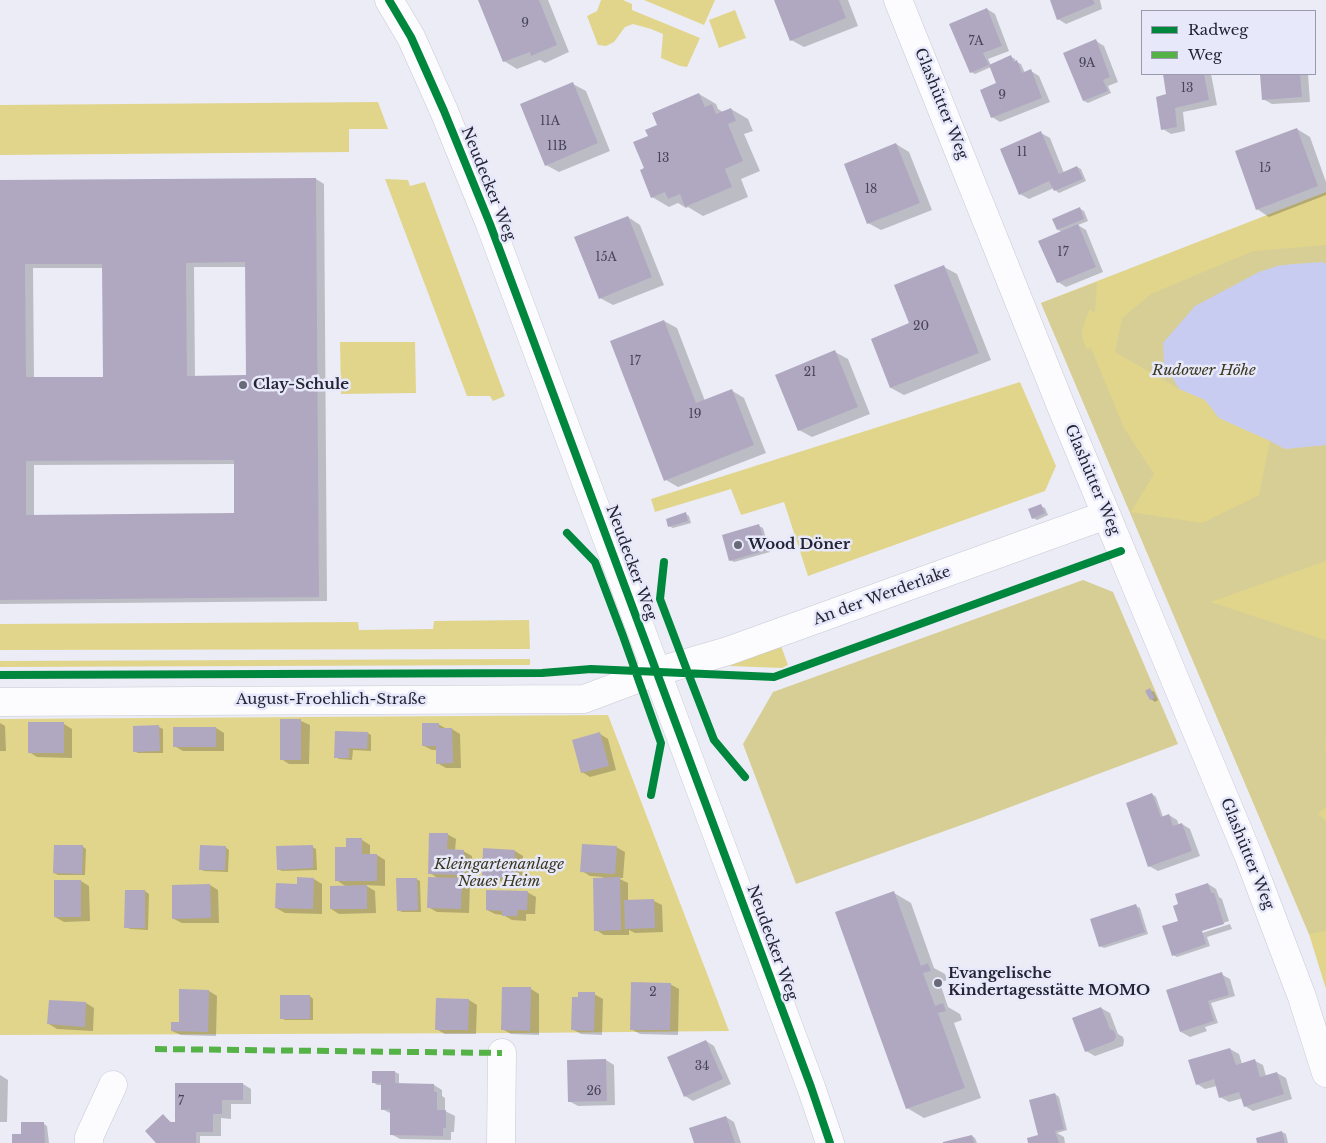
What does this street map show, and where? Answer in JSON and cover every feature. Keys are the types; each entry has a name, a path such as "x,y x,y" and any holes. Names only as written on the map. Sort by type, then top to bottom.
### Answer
{"street":[{"name":"Neudecker Weg","path":"389,0 411,37 467,166 544,367 811,1087 830,1143"},
{"name":"Glashütter Weg","path":"898,0 1063,411 1249,857 1302,997 1326,1073"},
{"name":"An der Werderlake","path":"656,672 728,651 1106,515"},
{"name":"August-Froehlich-Straße","path":"0,702 584,699 656,672"},
{"path":"501,1143 502,1054"},
{"path":"89,1143 89,1137 113,1085"}],"green space":[{"path":"601,0 623,0 632,4 632,10 700,38 687,67 661,58 663,34 633,24 625,27 614,42 606,46 598,45 587,16 597,11"},
{"path":"644,0 715,0 704,25"},
{"path":"735,10 746,38 719,48 709,20"},
{"path":"378,102 388,129 349,129 349,152 0,155 0,105"},
{"path":"385,179 408,180 410,186 425,182 505,396 493,401 490,396 467,396"},
{"name":"Rudower Höhe","path":"1326,192 1326,989 1309,934 1041,303"},
{"path":"340,342 415,342 416,393 341,394"},
{"path":"1020,382 1056,466 1045,491 808,576 784,502 741,515 731,489 655,512 651,499"},
{"path":"529,620 530,649 0,650 0,624 358,622 359,630 433,629 434,621"},
{"path":"781,646 788,665 782,668 730,666 730,664"},
{"path":"530,659 530,665 0,667 0,661"},
{"name":"Kleingartenanlage Neues Heim","path":"608,715 729,1031 0,1035 0,719"}],"shaded area":[{"path":"1326,245 1326,264 1323,262 1299,264 1259,272 1164,363 1179,389 1115,352 1122,318 1151,294 1253,251"},
{"path":"1097,282 1095,313 1090,309 1082,335 1086,349 1091,348 1124,428 1154,474 1131,512 1202,523 1259,495 1270,441 1285,449 1326,445 1326,561 1211,602 1326,640 1326,807 1318,814 1326,821 1326,931 1309,934 1041,303"},
{"path":"1083,580 1113,592 1178,744 981,818 796,884 743,744 773,692"}],"water":[{"path":"1323,262 1326,264 1326,445 1285,449 1219,418 1205,400 1179,389 1164,363 1163,343 1195,306 1259,272 1277,266"}],"building":[{"path":"478,0 539,0 557,45 531,56 530,52 503,62"},
{"path":"774,0 839,0 846,18 790,41"},
{"path":"1050,0 1093,0 1095,4 1057,20"},
{"path":"987,8 1002,46 983,53 989,65 970,73 949,24"},
{"path":"1096,39 1110,77 1103,80 1108,91 1083,101 1063,53"},
{"path":"1011,55 1014,62 1017,60 1022,73 1031,69 1042,98 991,118 980,90 996,83 989,65"},
{"path":"1163,75 1204,75 1209,100 1175,108 1177,127 1161,130 1156,97 1166,94"},
{"path":"1260,75 1300,75 1302,97 1262,100"},
{"path":"573,82 598,143 545,166 520,104"},
{"path":"699,93 705,107 712,104 716,114 731,108 736,121 728,124 743,161 725,169 732,187 685,207 680,194 668,199 665,192 651,198 640,170 644,168 633,142 648,136 645,130 657,125 652,113"},
{"path":"1297,128 1318,186 1256,210 1235,151"},
{"path":"1041,131 1059,174 1077,166 1083,179 1054,191 1049,181 1019,195 1000,149"},
{"path":"896,143 920,203 867,224 844,164"},
{"path":"316,178 319,597 0,600 0,180","holes":["245,262 246,375 187,376 186,263","25,264 102,264 103,377 26,377","234,460 234,513 26,515 26,461"]},
{"path":"1080,207 1084,219 1057,230 1052,219"},
{"path":"628,216 652,277 599,299 574,237"},
{"path":"1078,224 1096,267 1057,283 1038,241"},
{"path":"944,265 979,353 890,388 871,339 909,323 894,285"},
{"path":"664,320 696,403 732,389 754,445 664,481 610,341"},
{"path":"835,350 858,407 798,431 775,375"},
{"path":"1041,504 1045,513 1032,519 1028,509"},
{"path":"686,512 688,521 668,527 666,519"},
{"name":"Wood Döner","path":"759,524 767,550 729,561 722,535"},
{"path":"1150,688 1155,698 1150,700 1145,691"},
{"path":"280,719 301,719 301,760 280,760"},
{"path":"28,722 64,722 64,753 28,753"},
{"path":"422,723 439,723 439,728 452,728 453,763 436,764 436,746 422,746"},
{"path":"159,725 160,751 133,752 133,726"},
{"path":"173,727 216,727 216,747 173,747"},
{"path":"335,731 368,732 367,749 349,748 349,758 334,758"},
{"path":"600,732 609,766 581,773 572,740"},
{"path":"1152,793 1161,817 1169,814 1173,826 1182,823 1192,851 1148,867 1126,803"},
{"path":"429,833 448,833 447,849 464,850 463,875 428,874"},
{"path":"346,838 362,838 362,854 377,854 377,881 335,881 335,847 346,847"},
{"path":"582,844 617,846 615,874 580,872"},
{"path":"54,845 83,845 82,874 53,873"},
{"path":"200,845 226,846 225,870 199,870"},
{"path":"313,845 313,868 277,870 276,846"},
{"path":"483,848 515,850 514,878 482,877"},
{"path":"297,877 314,878 313,909 275,908 276,883 297,884"},
{"path":"428,877 462,878 461,909 427,908"},
{"path":"620,877 621,930 594,931 593,878"},
{"path":"396,878 417,878 418,910 397,911"},
{"path":"54,880 81,880 81,917 54,917"},
{"path":"1208,883 1211,893 1214,893 1224,924 1202,931 1206,944 1172,956 1162,926 1178,921 1173,906 1178,904 1175,894"},
{"path":"210,884 211,918 172,919 172,885"},
{"path":"367,885 367,909 330,909 330,886"},
{"path":"125,890 145,890 145,928 124,928"},
{"path":"486,890 528,891 527,910 518,910 517,916 502,916 502,911 486,910"},
{"path":"894,891 921,966 928,963 931,971 923,973 935,1006 943,1003 946,1011 938,1013 965,1088 906,1109 835,912"},
{"path":"654,899 655,928 625,929 624,900"},
{"path":"1136,904 1145,932 1099,947 1090,919"},
{"path":"1222,972 1229,995 1208,1001 1214,1021 1180,1032 1166,990"},
{"path":"631,982 671,983 670,1030 630,1030"},
{"path":"502,987 531,987 530,1031 501,1030"},
{"path":"179,989 209,990 208,1032 171,1031 171,1022 179,1022"},
{"path":"578,992 595,992 594,1031 571,1030 572,997 578,997"},
{"path":"280,995 310,995 310,1019 280,1019"},
{"path":"436,998 469,999 468,1030 435,1030"},
{"path":"49,1000 86,1002 85,1027 47,1024"},
{"path":"1101,1007 1110,1029 1114,1031 1116,1036 1114,1041 1085,1052 1072,1018"},
{"path":"706,1040 723,1079 684,1097 667,1057"},
{"path":"1230,1048 1236,1065 1255,1059 1260,1077 1277,1072 1284,1094 1244,1107 1239,1092 1219,1098 1214,1079 1196,1085 1188,1060"},
{"path":"606,1059 607,1101 568,1102 567,1060"},
{"path":"372,1071 395,1071 395,1083 434,1084 434,1092 437,1092 437,1110 446,1110 446,1128 443,1128 443,1136 390,1135 390,1109 381,1110 381,1083 372,1083"},
{"path":"175,1083 243,1083 243,1100 222,1100 222,1114 213,1114 213,1132 196,1132 196,1143 156,1143 145,1131 163,1114 170,1122 175,1122"},
{"path":"1055,1093 1064,1129 1055,1131 1059,1143 1028,1143 1027,1138 1038,1135 1029,1100"},
{"path":"726,1116 735,1143 694,1143 689,1128"},
{"path":"21,1122 44,1122 45,1143 12,1143 12,1134 21,1134"},
{"path":"1282,1131 1285,1143 1257,1143 1256,1138"},
{"path":"972,1135 974,1143 943,1143 943,1142"}],"marked path":[{"path":"155,1049 502,1053"}],"cycle path":[{"path":"389,0 411,37 444,111 490,224 811,1087 830,1143"},
{"path":"567,533 595,562 661,743 651,795"},
{"path":"0,675 542,673 591,669 774,677 1121,551"},
{"path":"664,562 660,599 714,740 745,777"}],"place":[{"name":"Clay-Schule","path":"243,385"},
{"name":"Wood Döner","path":"738,545"},
{"name":"Evangelische Kindertagesstätte MOMO","path":"938,983"}]}
